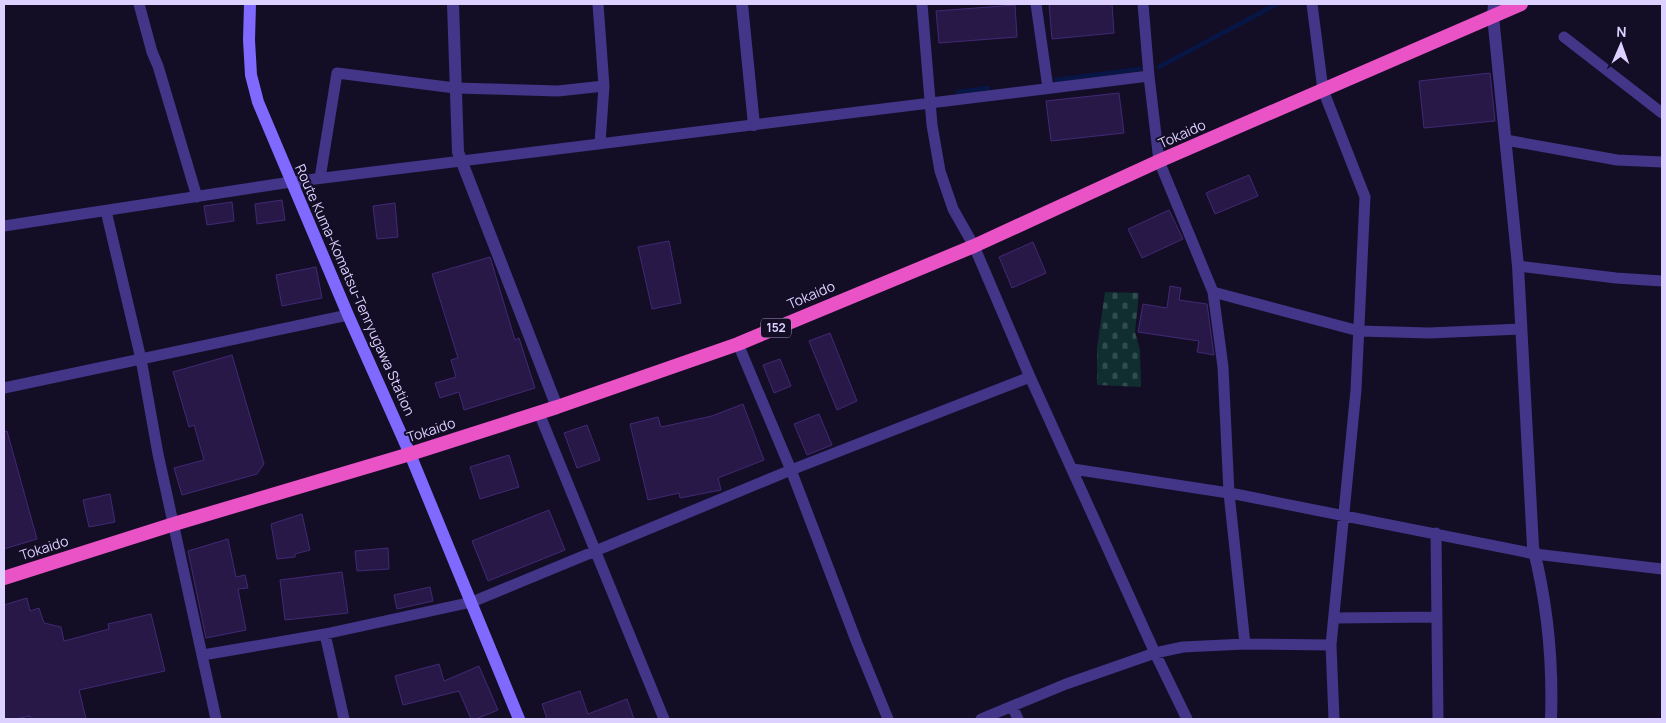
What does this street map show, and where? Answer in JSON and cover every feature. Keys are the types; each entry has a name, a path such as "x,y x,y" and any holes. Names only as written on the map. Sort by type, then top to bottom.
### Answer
{"highway":[{"name":"Tokaido","path":"4,578 174,524 557,408 738,344 974,246 1323,90 1494,10 1521,4"}],"main road":[{"name":"Route Kuma-Komatsu-Tenryugawa Station","path":"250,4 249,40 251,75 258,102 410,454 519,719"}],"street":[{"path":"139,4 197,196"},
{"path":"453,4 458,152 557,408"},
{"path":"598,4 604,86 600,143"},
{"path":"742,4 754,124"},
{"path":"922,4 932,104 932,125 940,171 953,210 974,246 1030,377 1155,653 1187,719"},
{"path":"1036,4 1048,88"},
{"path":"1143,4 1149,76 1160,162 1213,292 1223,367 1230,493 1245,644"},
{"path":"1312,4 1323,90 1366,197 1356,390 1331,645 1334,719"},
{"path":"1494,10 1518,266 1533,547 1542,579 1550,652 1551,719"},
{"path":"1564,37 1662,113"},
{"path":"320,178 337,73 455,88 558,92 604,86"},
{"path":"4,226 320,178 1149,76"},
{"path":"1506,140 1617,160 1662,162"},
{"path":"106,211 141,359 158,454 216,719"},
{"path":"1518,266 1616,278 1662,281"},
{"path":"1213,292 1359,331 1428,333 1521,329"},
{"path":"4,388 348,314"},
{"path":"738,344 791,470 888,719"},
{"path":"203,655 325,634 472,602 791,470 1030,377"},
{"path":"539,413 664,719"},
{"path":"1073,469 1230,493 1343,514 1535,554 1662,569"},
{"path":"1436,533 1438,719"},
{"path":"1334,618 1436,618"},
{"path":"325,634 344,719"},
{"path":"981,719 1066,684 1155,653 1183,647 1245,644 1331,645"},
{"path":"1012,706 1018,719"}],"green space":[{"path":"1105,292 1139,293 1135,332 1140,350 1141,387 1097,385 1097,348"}],"building":[{"path":"1049,4 1112,4 1114,33 1052,39"},
{"path":"1015,5 1017,37 939,43 936,11"},
{"path":"1490,73 1495,121 1424,128 1419,81"},
{"path":"1119,93 1124,133 1051,141 1046,101"},
{"path":"1249,175 1258,196 1215,214 1206,193"},
{"path":"282,200 285,220 257,224 255,204"},
{"path":"232,202 234,221 207,225 204,206"},
{"path":"395,203 398,237 377,239 373,206"},
{"path":"1169,210 1183,239 1142,258 1128,229"},
{"path":"669,241 681,303 652,309 638,247"},
{"path":"1033,242 1046,273 1012,288 999,257"},
{"path":"490,257 515,340 519,338 535,388 464,410 459,392 440,398 435,383 456,377 451,360 458,358 432,274"},
{"path":"316,267 322,298 282,306 276,275"},
{"path":"1170,286 1181,288 1179,300 1207,304 1214,355 1197,352 1199,341 1138,332 1143,304 1167,308"},
{"path":"830,333 857,401 837,410 809,341"},
{"path":"232,355 264,464 257,474 182,495 174,468 204,460 194,425 189,427 173,372"},
{"path":"780,359 791,386 774,393 763,365"},
{"path":"743,404 764,460 718,478 721,490 680,498 679,493 648,500 630,424 658,417 661,427 712,416"},
{"path":"819,414 832,445 807,455 794,424"},
{"path":"587,425 600,460 577,468 564,433"},
{"path":"7,431 37,539 4,549 4,432"},
{"path":"509,455 519,487 480,499 470,467"},
{"path":"110,494 115,522 89,527 83,500"},
{"path":"549,510 565,550 488,581 472,541"},
{"path":"302,514 310,550 295,554 295,557 277,559 271,524"},
{"path":"228,539 236,577 245,575 248,588 238,589 246,630 206,638 188,551"},
{"path":"388,548 389,569 357,571 355,551"},
{"path":"342,572 348,613 285,620 280,580"},
{"path":"430,587 433,601 397,609 394,595"},
{"path":"27,598 30,611 39,608 44,623 61,627 64,641 109,629 108,624 151,614 165,671 79,690 86,719 30,719 30,716 4,719 4,605"},
{"path":"439,664 444,681 479,666 498,710 476,719 471,719 459,691 403,705 395,676"},
{"path":"580,691 588,714 627,699 634,719 547,719 542,704"}],"waterway":[{"path":"1159,67 1277,4"},
{"path":"1056,80 1140,69"},
{"path":"958,92 988,88"}]}
